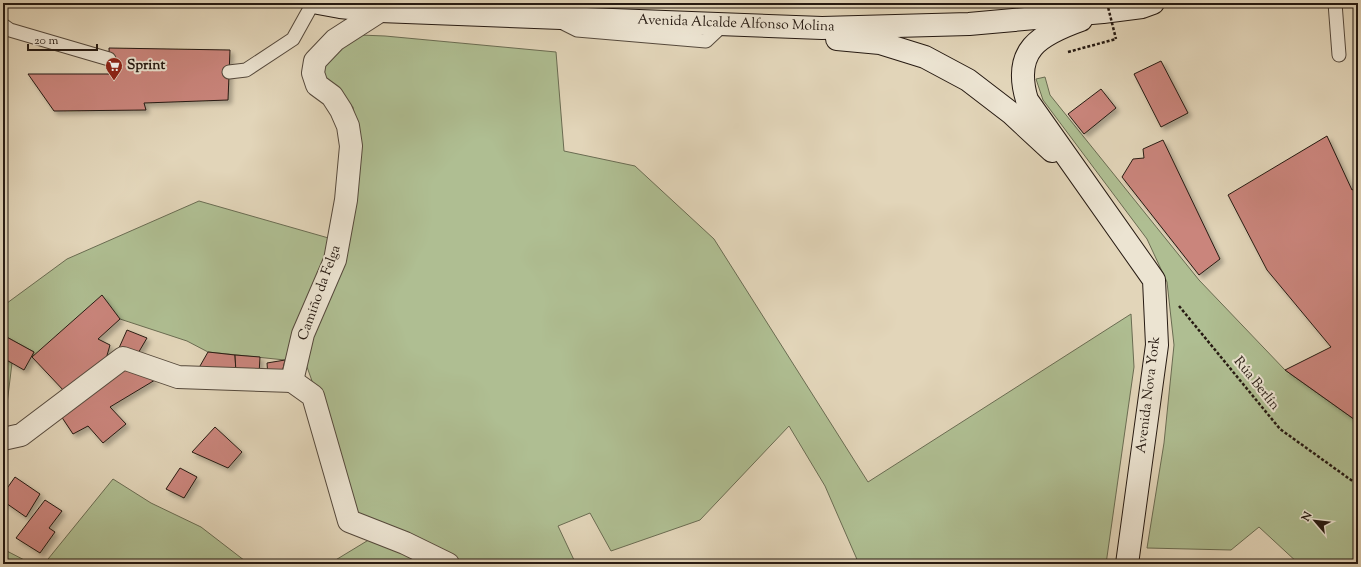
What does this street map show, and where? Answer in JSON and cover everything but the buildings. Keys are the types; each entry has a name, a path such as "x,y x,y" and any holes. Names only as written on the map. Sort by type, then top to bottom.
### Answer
{"main road":[{"name":"Avenida Alcalde Alfonso Molina","path":"318,3 380,11 822,28 969,24 1105,8 1142,7 1154,3"},
{"path":"1105,8 1040,39 1033,46 1026,58 1023,71 1023,87 1027,100 1154,280"},
{"name":"Camiño da Felga","path":"292,381 303,334 335,260 346,200 350,146 348,126 341,110 332,96 317,85 312,73 315,61 335,40 380,11"},
{"path":"724,24 762,34 798,34 880,43 926,57 968,80 1011,113 1080,177"},
{"name":"Avenida Nova York","path":"1127,564 1157,345 1154,280"},
{"path":"3,439 21,435 123,358 178,377 292,381 313,396 349,522 405,543 448,564"}],"lane":[{"path":"229,72 246,70 293,39 313,3"},
{"path":"1335,3 1339,55"},
{"path":"3,25 10,30 109,59"}],"path":[{"path":"1061,54 1116,40 1105,8"},
{"path":"1112,34 1119,32"},
{"name":"Rúa Berlín","path":"1154,280 1171,296 1280,429 1358,485"}],"green space":[{"path":"360,35 556,52 564,151 635,166 714,239 868,482 1131,314 1134,367 1106,564 859,564 825,486 789,426 700,520 611,551 590,513 558,526 574,560 567,564 329,564 385,530 354,517 323,397 312,381 306,364 285,360 208,352 187,341 120,319 32,357 34,352 3,335 3,306 67,259 199,201 346,243 357,130 353,107 342,94 326,83 322,72 329,60 338,51"},
{"path":"1045,77 1050,95 1199,280 1285,370 1358,422 1358,564 1299,564 1259,527 1231,550 1147,548 1164,443 1174,345 1167,282 1147,239 1043,100 1036,79"},
{"path":"3,358 12,363 4,429 3,429"},
{"path":"113,479 151,503 201,527 249,564 44,564"},
{"path":"3,549 32,564 3,564"}],"place":[{"name":"Sprint","path":"114,81"}]}
